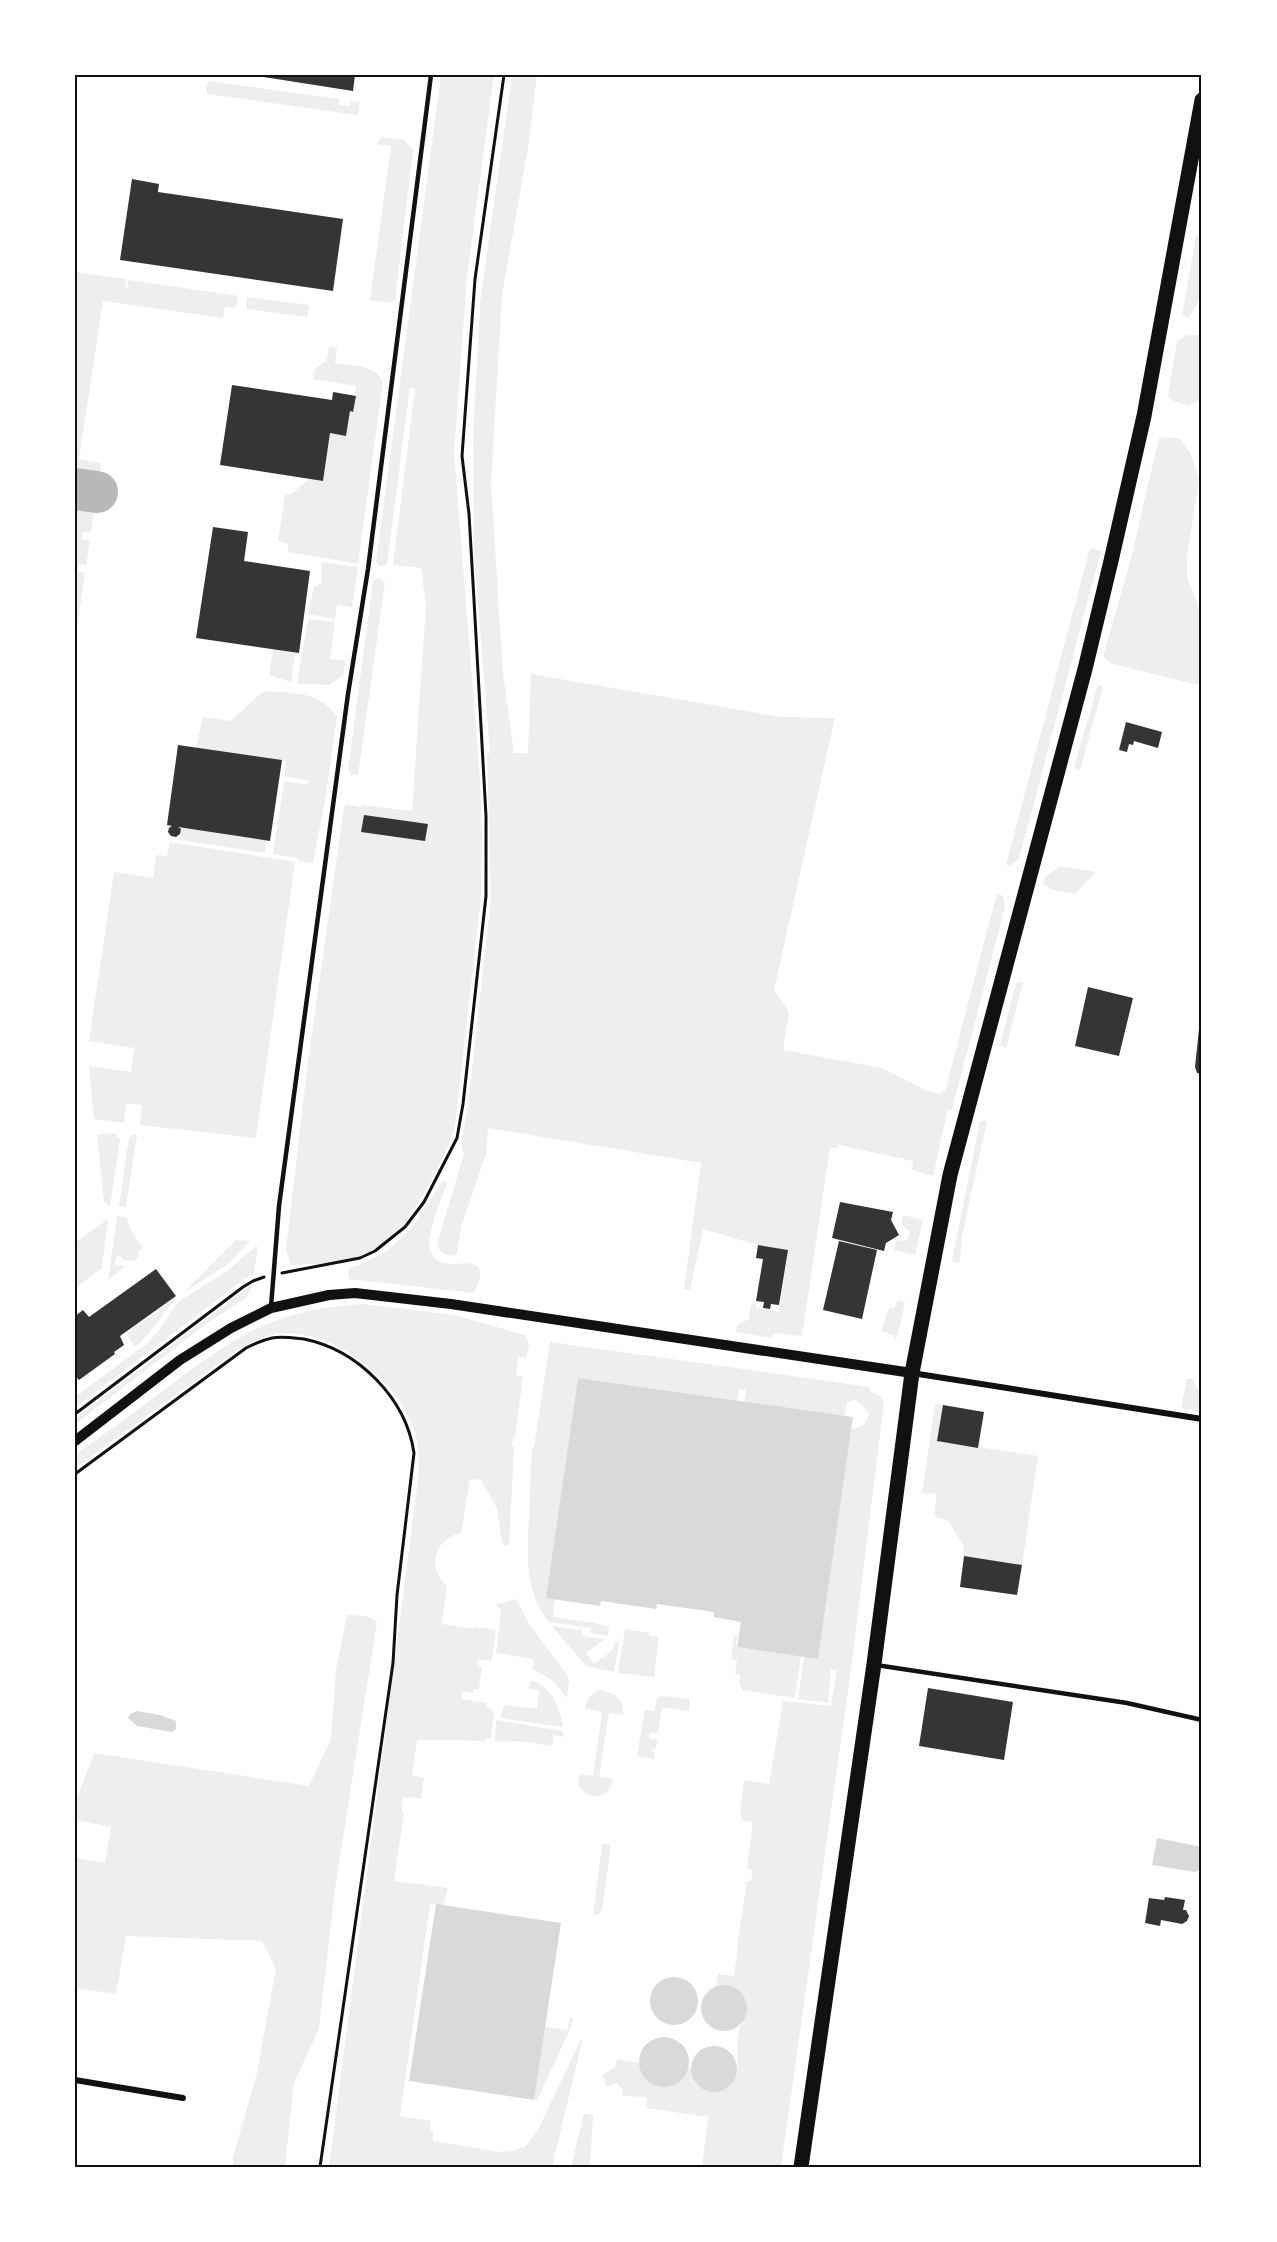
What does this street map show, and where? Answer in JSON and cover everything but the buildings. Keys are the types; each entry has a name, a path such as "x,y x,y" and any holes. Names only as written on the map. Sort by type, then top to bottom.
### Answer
{"main road":[{"path":"801,2167 874,1664 912,1373 950,1175 1079,691 1121,517 1146,405 1202,100"}],"street":[{"path":"75,1441 180,1360 231,1328 271,1308 329,1295 355,1293 451,1304 1202,1419"},
{"path":"75,2080 183,2098"}],"lane":[{"path":"271,1308 280,1197 348,694 368,569 431,75"},
{"path":"874,1664 1127,1703 1202,1720"}],"path":[{"path":"297,1269 332,1265 360,1258 375,1251 405,1227 424,1202 457,1138 464,1104 486,897 486,816 474,600 462,456 475,279 504,75"},
{"path":"75,1414 253,1281"},
{"path":"75,1474 246,1348 273,1338 294,1337 314,1341 356,1360 372,1375 388,1396 401,1415 412,1438 414,1453 397,1595 393,1663 320,2167"}],"shaded area":[{"path":"441,75 494,75 467,277 454,453 480,779 482,836 481,898 455,1126 444,1154 423,1195 407,1219 387,1240 361,1255 346,1260 291,1265 286,1250 307,1069 344,807 348,804 412,811 426,605 421,568 393,565 415,389 410,387 387,565 379,566 376,562"},
{"path":"512,75 537,75 529,142 502,295 491,483 503,674 514,753 528,753 531,674 781,717 835,718 774,990 789,1012 783,1050 882,1068 927,1091 939,1094 945,1091 997,893 1003,896 1005,907 952,1110 948,1110 933,1176 912,1170 913,1161 839,1145 838,1148 830,1148 802,1336 774,1333 771,1338 736,1332 737,1325 749,1319 752,1304 756,1304 756,1308 779,1312 788,1250 758,1245 703,1229 690,1290 684,1289 701,1163 488,1128 486,1154 461,1227 457,1254 450,1256 444,1254 437,1244 464,1154 461,1144 468,1105 491,898 487,754 490,753 474,554 473,437 480,303"},
{"path":"209,81 340,99 339,105 350,106 351,101 360,102 358,115 207,94 206,86"},
{"path":"381,137 404,140 413,150 395,300 388,303 370,300 391,146 377,144"},
{"path":"1202,234 1202,296 1189,317 1182,316 1196,236"},
{"path":"75,272 126,279 127,290 128,280 238,296 236,308 225,307 223,318 103,301 79,459 101,463 100,475 75,471"},
{"path":"247,297 309,305 308,317 246,309"},
{"path":"1186,335 1202,335 1202,398 1188,406 1168,396 1177,341"},
{"path":"329,346 337,348 335,363 374,371 383,381 358,564 288,552 288,544 278,541 285,495 290,495 310,479 323,481 330,433 345,436 350,411 353,411 356,386 313,379 315,369 327,360"},
{"path":"1159,438 1180,439 1191,454 1199,480 1187,556 1187,577 1202,616 1202,686 1112,664 1103,657 1130,562"},
{"path":"75,507 94,509 91,532 83,532 81,539 90,541 86,565 78,564 77,571 85,573 75,640"},
{"path":"1090,548 1101,551 1019,859 1009,866 1006,864"},
{"path":"322,562 358,567 352,607 337,605 335,619 308,614 314,587 321,583"},
{"path":"378,578 385,582 358,775 351,775 348,770 373,582"},
{"path":"308,619 335,622 330,659 345,661 343,675 329,685 297,684"},
{"path":"273,649 295,653 291,682 269,675"},
{"path":"1098,684 1103,687 1080,770 1074,767"},
{"path":"266,691 314,697 337,716 326,795 313,863 273,854 284,781 307,785 308,780 285,777 286,761 196,748 203,717 231,721"},
{"path":"181,827 267,840 265,853 180,840"},
{"path":"170,842 295,862 256,1138 140,1125 142,1105 126,1103 124,1123 94,1119 89,1066 131,1072 134,1048 89,1041 114,872 153,878 156,855 167,856"},
{"path":"1060,866 1096,872 1075,894 1053,890 1043,884 1045,877"},
{"path":"1023,982 1006,1048 1000,1045 1016,983"},
{"path":"980,1121 987,1121 962,1236 960,1262 956,1263 952,1260"},
{"path":"114,1133 120,1139 110,1207 104,1201 97,1134"},
{"path":"132,1134 137,1135 126,1207 119,1206 129,1138"},
{"path":"442,1181 447,1183 432,1227 430,1251 435,1259 442,1263 475,1264 479,1268 480,1275 473,1293 349,1279 350,1268 382,1254 405,1235"},
{"path":"903,1215 923,1220 915,1255 894,1250 896,1241 907,1240 910,1232 901,1225"},
{"path":"117,1216 126,1217 142,1248 137,1252 140,1256 134,1261 124,1260 120,1256 116,1257 115,1265 125,1266 108,1280"},
{"path":"108,1219 102,1268 75,1288 75,1243"},
{"path":"236,1240 250,1241 228,1264 183,1293"},
{"path":"258,1246 254,1274 75,1408 75,1397 145,1345 157,1333 178,1302 230,1269"},
{"path":"253,1285 245,1299 213,1319 75,1424 75,1419"},
{"path":"176,1297 147,1336 135,1347 126,1334"},
{"path":"898,1300 905,1302 895,1340 893,1335 881,1331 889,1308 894,1308"},
{"path":"364,1304 454,1315 525,1335 529,1344 526,1358 518,1357 516,1375 523,1376 515,1437 511,1443 514,1448 509,1545 505,1546 502,1543 497,1508 481,1480 470,1479 461,1533 445,1541 436,1555 437,1571 447,1586 442,1624 496,1630 492,1661 478,1659 478,1665 482,1667 479,1689 474,1689 473,1693 462,1691 461,1699 487,1703 486,1707 492,1708 494,1712 491,1738 485,1738 485,1741 417,1740 412,1775 424,1778 421,1799 403,1797 402,1812 404,1813 394,1881 448,1888 444,1905 430,1904 400,2116 431,2121 430,2130 433,2131 433,2141 500,2152 525,2147 538,2130 581,2039 552,2167 329,2167 419,1472 416,1438 403,1407 389,1387 371,1370 352,1354 330,1343 307,1335 283,1334 260,1338 236,1351 75,1468 75,1455 194,1368 248,1333 299,1314"},
{"path":"550,1342 870,1387 870,1391 881,1397 884,1403 852,1662 781,2167 702,2167 708,2117 646,2108 645,2097 623,2096 623,2090 617,2083 606,2087 603,2075 615,2067 617,2059 640,2063 643,2075 655,2085 691,2066 694,2082 700,2088 738,2069 738,2041 747,2006 745,1998 721,1985 716,1986 718,1974 734,1976 747,1881 751,1881 753,1870 747,1868 753,1822 742,1821 740,1813 744,1780 769,1784 783,1701 831,1706 837,1670 831,1669 828,1703 798,1699 804,1656 818,1658 851,1429 863,1425 869,1413 858,1401 853,1400 847,1403 844,1416 744,1402 746,1390 739,1389 738,1401 578,1378 547,1598 555,1599 553,1617 609,1627 608,1636 591,1633 591,1628 549,1622 535,1597 529,1572 532,1447 534,1447"},
{"path":"578,1378 853,1417 818,1659 737,1647 741,1622 714,1617 714,1612 657,1604 656,1609 601,1601 600,1606 546,1598"},
{"path":"1187,1378 1194,1380 1196,1388 1202,1390 1202,1412 1181,1408"},
{"path":"935,1404 943,1405 937,1441 1038,1456 1022,1565 964,1556 963,1545 948,1521 934,1516 937,1494 922,1493"},
{"path":"516,1599 529,1624 567,1675 569,1680 567,1698 552,1680 533,1669 534,1659 496,1653 501,1611 496,1605"},
{"path":"347,1615 367,1616 377,1622 335,1889 319,2028 294,2083 285,2167 233,2167 233,2157 257,2073 276,1968 262,1941 126,1936 116,1994 75,1988 75,1858 105,1863 111,1827 75,1820 76,1801 94,1753 309,1786 331,1739 336,1669"},
{"path":"552,1626 582,1630 582,1636 605,1639 586,1653 594,1664 612,1651 615,1642 619,1642 614,1672 586,1666"},
{"path":"625,1629 659,1637 654,1677 618,1673"},
{"path":"734,1635 737,1635 736,1647 801,1656 795,1698 743,1690 739,1684 740,1675 735,1674 737,1660 731,1659"},
{"path":"531,1680 550,1693 560,1712 563,1727 500,1718 504,1705 537,1709 539,1690 529,1689"},
{"path":"600,1690 618,1697 622,1704 623,1715 609,1713 599,1777 613,1779 610,1788 598,1796 584,1792 578,1781 581,1774 593,1776 602,1712 585,1709 586,1702"},
{"path":"657,1697 690,1699 689,1711 662,1707 658,1733 651,1733 649,1738 657,1740 656,1749 652,1749 655,1752 654,1759 637,1756 645,1709 654,1711"},
{"path":"137,1711 160,1715 176,1721 176,1729 172,1732 137,1726 128,1718 130,1714"},
{"path":"496,1720 563,1731 564,1737 554,1735 552,1746 527,1742 495,1741"},
{"path":"1157,1838 1202,1847 1202,1869 1195,1872 1152,1865"},
{"path":"602,1844 611,1845 602,1910 600,1914 593,1916"},
{"path":"436,1904 561,1923 534,2100 409,2081"},
{"path":"669,1977 679,1977 691,1984 698,1996 698,2006 691,2018 679,2025 669,2025 654,2014 650,2006 650,1996 661,1981"},
{"path":"724,1985 740,1992 747,2008 740,2024 724,2031 708,2024 701,2008 708,1992"},
{"path":"569,2018 573,2018 571,2027 537,2101 534,2100 545,2027 568,2030"},
{"path":"664,2037 673,2039 684,2048 689,2062 687,2071 678,2082 664,2087 655,2085 644,2076 639,2062 641,2053 650,2042"},
{"path":"719,2046 731,2052 736,2060 736,2078 731,2086 723,2091 709,2092 697,2086 692,2078 691,2064 697,2052 705,2047"},
{"path":"584,2113 593,2115 590,2167 571,2167"}],"taxiway":[{"path":"75,489 97,492"}]}
